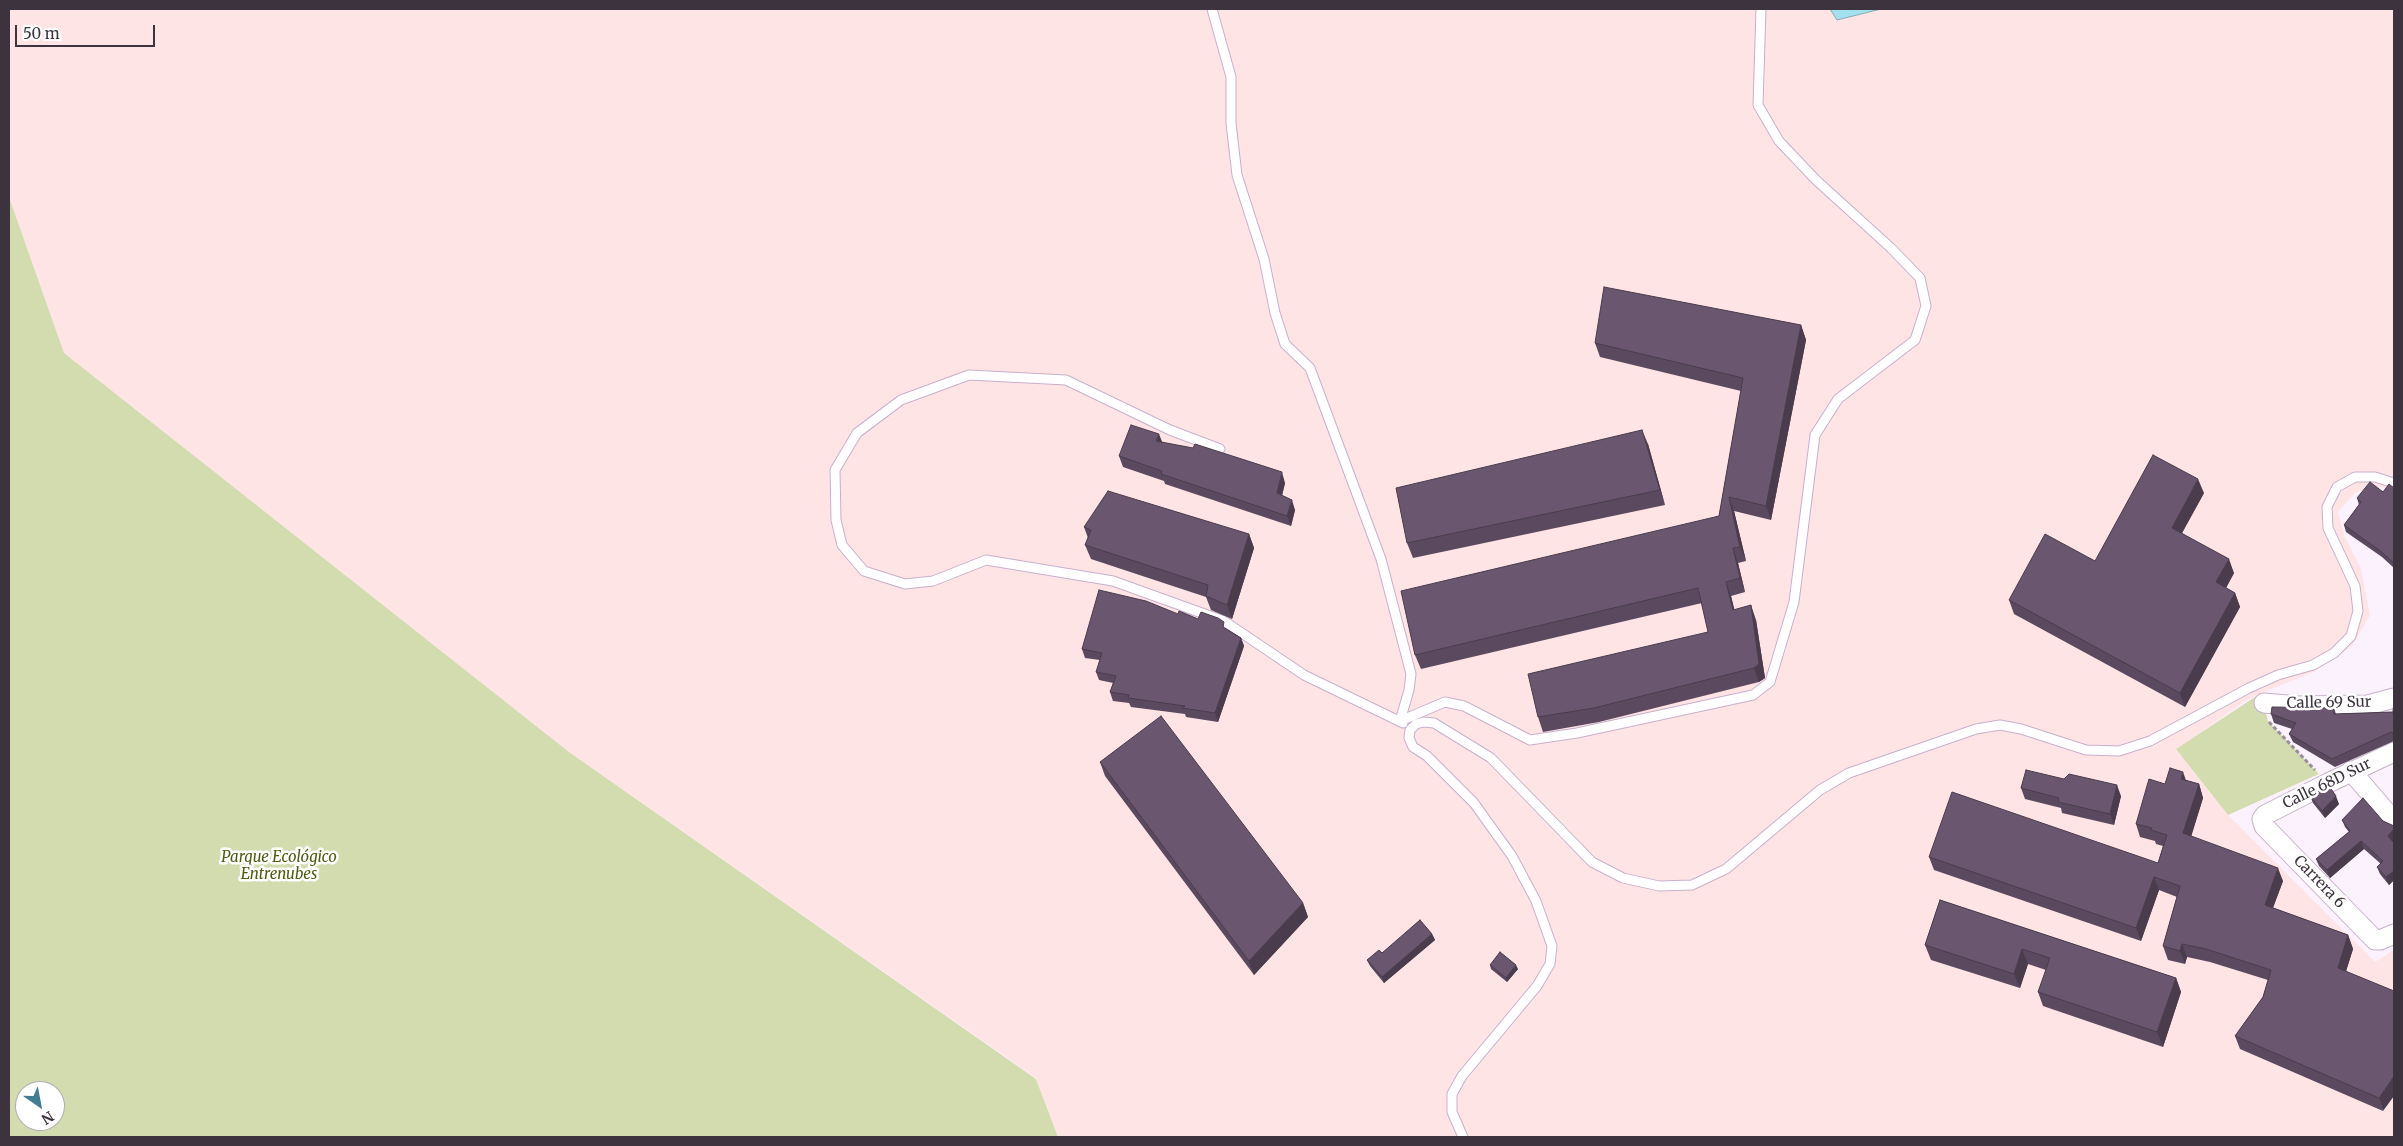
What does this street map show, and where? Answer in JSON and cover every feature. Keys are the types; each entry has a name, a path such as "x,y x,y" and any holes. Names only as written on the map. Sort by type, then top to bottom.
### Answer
{"street":[{"name":"Calle 69 Sur","path":"2264,703 2298,706 2368,705 2394,698"},
{"name":"Calle 68D Sur","path":"2262,819 2265,815 2351,771 2394,752"},
{"path":"2351,771 2394,821"},
{"name":"Carrera 6","path":"2262,819 2264,826 2375,940 2387,937"}],"lane":[{"path":"1212,9 1231,77 1231,123 1237,175 1264,258 1275,312 1285,344 1310,368 1382,559 1411,674 1409,690 1400,721"},
{"path":"1400,721 1445,702 1464,706 1530,740 1576,733 1753,695 1770,682 1794,602 1815,435 1838,399 1916,340 1926,306 1920,278 1891,248 1816,180 1779,141 1758,105 1761,9"},
{"path":"1220,449 1170,430 1066,380 969,375 902,400 857,433 835,470 836,520 842,545 864,570 905,584 933,581 986,560 1113,581 1224,621 1304,675 1400,721 1410,730"},
{"path":"1463,1137 1452,1112 1452,1094 1462,1076 1537,986 1550,964 1552,946 1536,901 1512,856 1474,803 1427,756 1414,747 1409,738 1410,730 1416,724 1424,722 1434,724 1491,758 1592,862 1623,878 1659,886 1692,885 1726,869 1820,790 1849,773 1976,729 2000,725 2021,729 2086,750 2119,751 2150,741 2249,688 2278,675 2313,665 2334,653 2351,636 2358,611 2355,586 2328,528 2327,507 2337,487 2355,477 2375,477 2394,483"}],"path":[{"path":"2264,703 2268,721 2328,783"}],"shaded area":[{"path":"9,9 2394,9 2394,490 2379,487 2356,492 2338,512 2344,535 2361,569 2370,615 2352,646 2316,671 2261,693 2244,702 2177,749 2228,815 2375,962 2394,950 2394,1137 1058,1137 1036,1078 569,752 64,353 9,197"}],"green space":[{"name":"Parque Ecológico Entrenubes","path":"9,197 64,353 569,752 1036,1079 1058,1137 9,1137"},
{"path":"2261,693 2268,721 2319,774 2228,815 2176,749"}],"water":[{"path":"1830,9 1881,9 1837,20"}],"building":[{"path":"1604,287 1801,325 1766,506 1729,497 1740,547 1733,548 1740,578 1726,582 1733,610 1751,605 1759,664 1754,668 1594,708 1538,717 1528,674 1708,632 1698,588 1415,655 1401,591 1719,516 1743,378 1595,343"},
{"path":"1131,425 1159,434 1156,441 1193,448 1195,444 1282,472 1277,493 1292,500 1287,516 1161,474 1162,471 1119,456"},
{"path":"1642,430 1660,490 1407,543 1396,488"},
{"path":"2153,455 2198,479 2172,528 2229,559 2216,582 2235,593 2180,693 2009,600 2045,534 2095,561"},
{"path":"2370,482 2383,492 2389,484 2394,488 2394,563 2344,525 2361,502 2357,498"},
{"path":"1108,491 1249,534 1227,605 1206,596 1208,585 1085,545 1091,530 1084,527"},
{"path":"1099,590 1146,601 1178,614 1179,611 1198,619 1201,612 1218,618 1224,622 1223,627 1241,638 1215,713 1182,708 1185,706 1128,698 1129,695 1110,692 1116,676 1096,672 1102,653 1082,649"},
{"path":"2394,700 2394,733 2391,732 2332,759 2289,734 2296,723 2271,714 2272,707 2334,708 2334,714 2393,712"},
{"path":"1161,716 1303,903 1249,961 1100,762"},
{"path":"2170,768 2183,772 2181,779 2199,784 2183,833 2278,868 2265,905 2348,935 2338,968 2394,991 2394,1076 2379,1098 2235,1036 2263,997 2271,970 2206,949 2182,944 2180,951 2163,946 2180,886 2154,877 2136,928 1929,857 1952,792 2158,863 2167,835 2151,830 2152,828 2136,824 2149,779 2165,784"},
{"path":"2026,770 2064,779 2069,774 2117,785 2110,814 2058,802 2059,798 2021,788"},
{"path":"2329,786 2336,796 2322,811 2310,796"},
{"path":"2363,798 2383,821 2394,826 2394,829 2388,836 2394,843 2394,871 2386,877 2377,867 2383,861 2361,841 2327,870 2316,859 2350,831 2342,820"},
{"path":"1940,900 2176,978 2157,1032 2038,992 2050,958 2022,949 2014,974 1925,945"},
{"path":"1420,920 1432,934 1382,977 1367,960 1379,950 1382,953"},
{"path":"1500,952 1516,965 1506,978 1490,965"}]}
